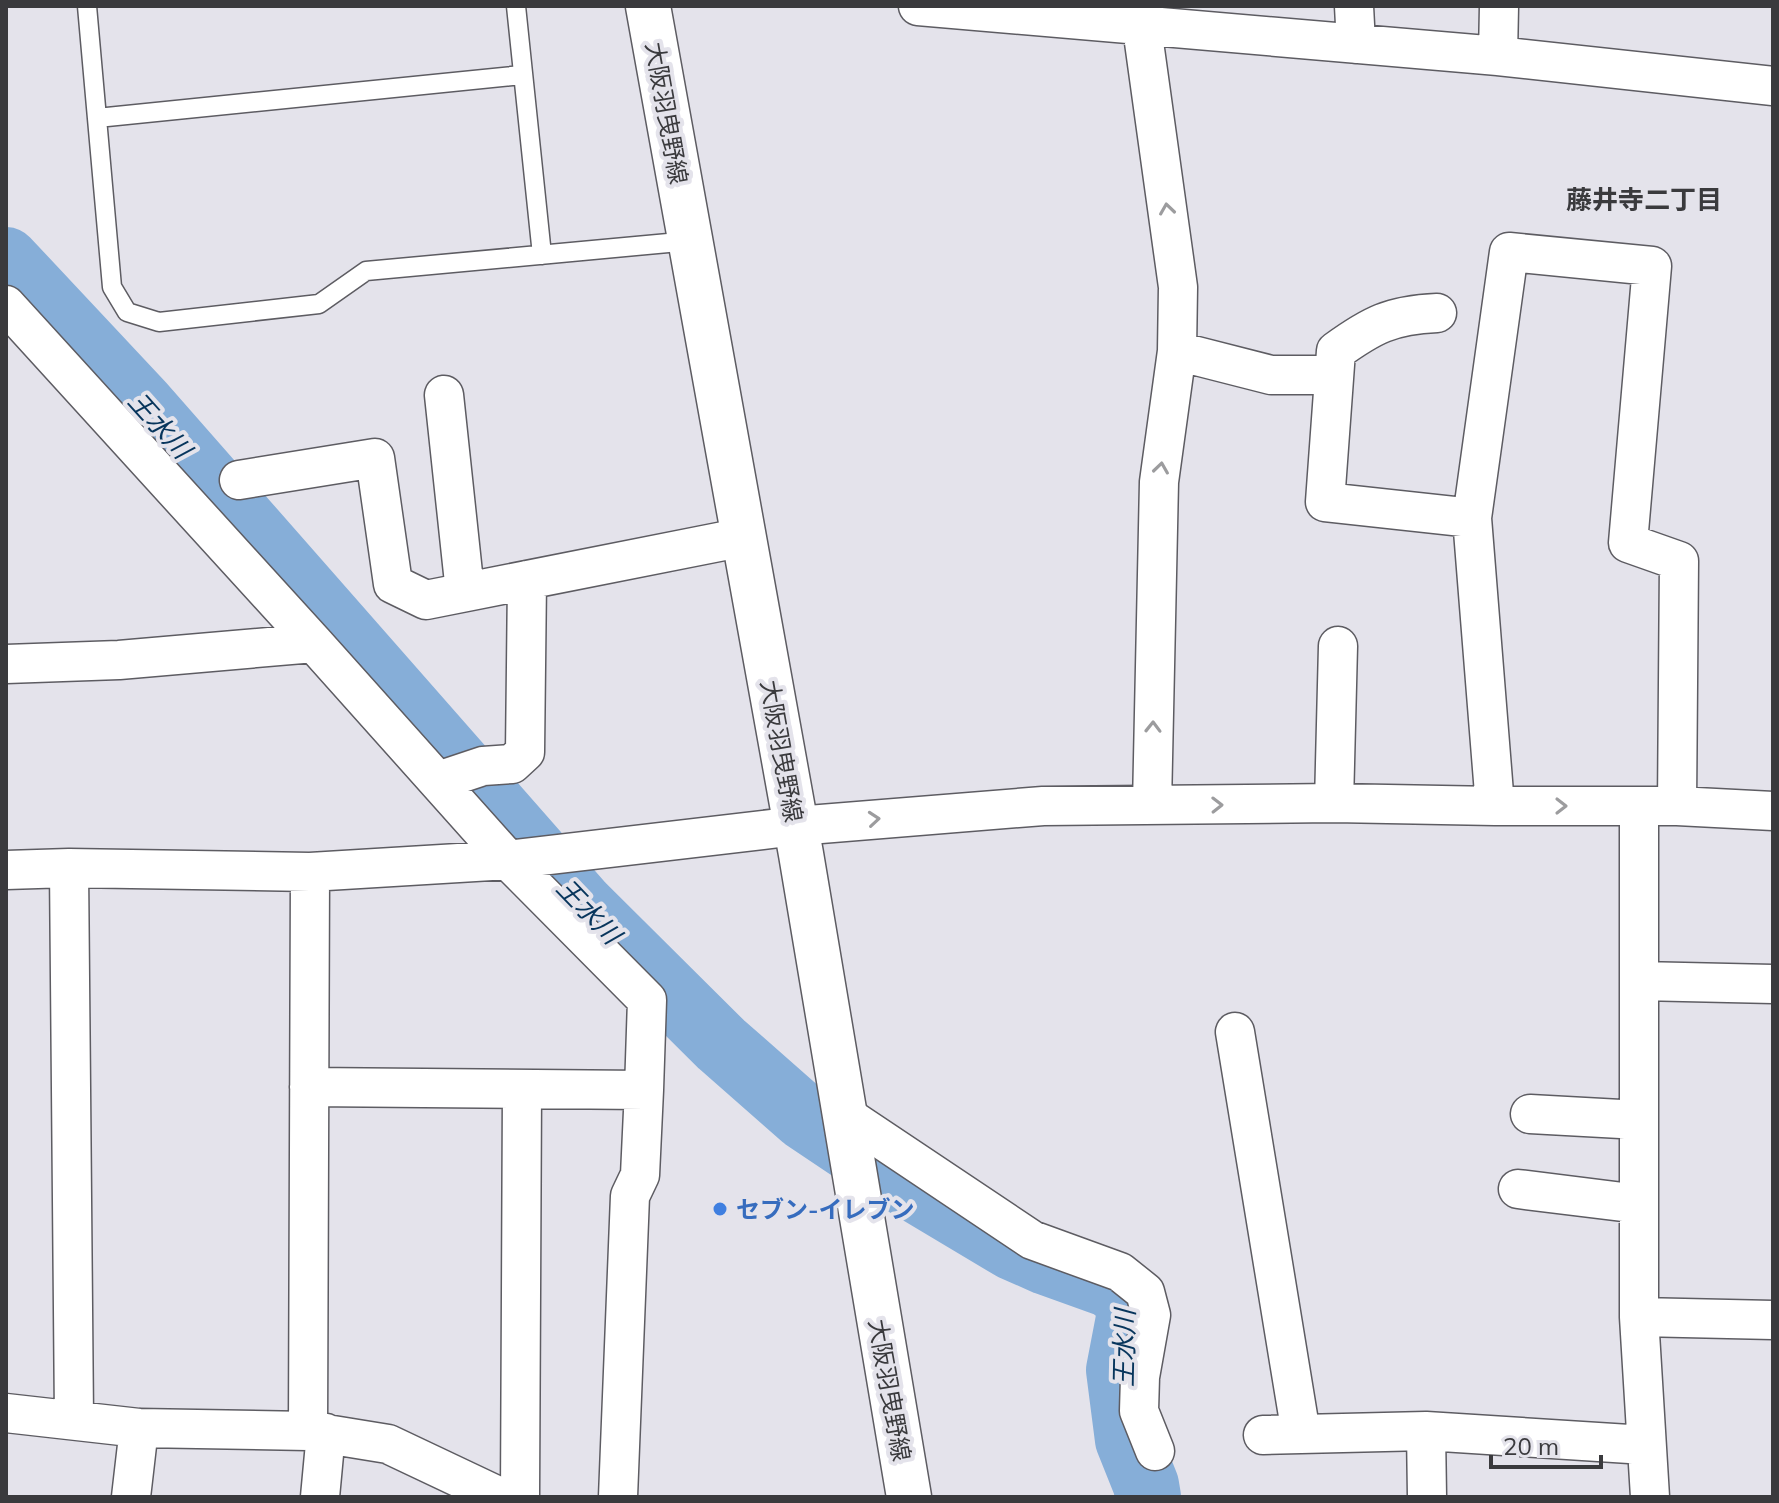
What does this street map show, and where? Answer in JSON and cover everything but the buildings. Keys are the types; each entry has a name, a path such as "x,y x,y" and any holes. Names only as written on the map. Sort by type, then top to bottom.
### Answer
{"main road":[{"name":"大阪羽曳野線","path":"648,6 796,826 909,1497"}],"street":[{"path":"918,6 1140,16 1356,44 1773,86"},
{"path":"1354,6 1356,44"},
{"path":"1498,56 1499,6"},
{"path":"1140,16 1178,287 1177,351 1159,482 1152,805"},
{"path":"1495,806 1472,518 1509,252 1652,266 1628,543 1679,561 1677,806"},
{"path":"6,305 438,781 531,857 647,1000 640,1175 630,1196 618,1497"},
{"path":"1437,313 1411,314 1372,325 1336,351 1325,502 1472,518"},
{"path":"1177,351 1271,375 1334,375"},
{"path":"444,395 465,592"},
{"path":"239,480 375,458 393,584 426,600 744,537"},
{"path":"438,781 483,766 512,764 525,752 527,580"},
{"path":"6,664 119,660 314,643"},
{"path":"1334,803 1338,646"},
{"path":"6,870 69,868 310,872 531,857 796,826 1043,806 1334,803 1677,806 1773,811"},
{"path":"1639,806 1639,1317 1650,1497"},
{"path":"69,868 74,1419"},
{"path":"310,872 309,1087 320,1497"},
{"path":"1639,981 1773,984"},
{"path":"1235,1032 1301,1434"},
{"path":"309,1087 644,1090"},
{"path":"520,1497 522,1089"},
{"path":"1530,1114 1639,1120"},
{"path":"849,1144 1032,1240 1120,1272 1145,1292 1151,1315 1140,1377 1139,1411 1155,1451"},
{"path":"1518,1189 1639,1204"},
{"path":"1639,1317 1773,1320"},
{"path":"6,1413 139,1428 317,1432 388,1444 487,1494"},
{"path":"131,1497 139,1428"},
{"path":"1426,1431 1427,1497"},
{"path":"1263,1435 1426,1431 1645,1445"}],"lane":[{"path":"87,6 112,287 127,312 159,322 319,304 366,271 690,241"},
{"path":"516,6 542,255"},
{"path":"97,118 522,75"}],"waterway":[{"name":"王水川","path":"6,260 141,404 582,906 721,1044 804,1117 883,1170 1012,1247 1110,1285 1127,1298 1129,1318 1119,1370 1128,1440 1148,1497"}],"place":[{"name":"セブン-イレブン","path":"720,1209"}],"district":[{"name":"藤井寺二丁目","path":"1644,199"}]}
